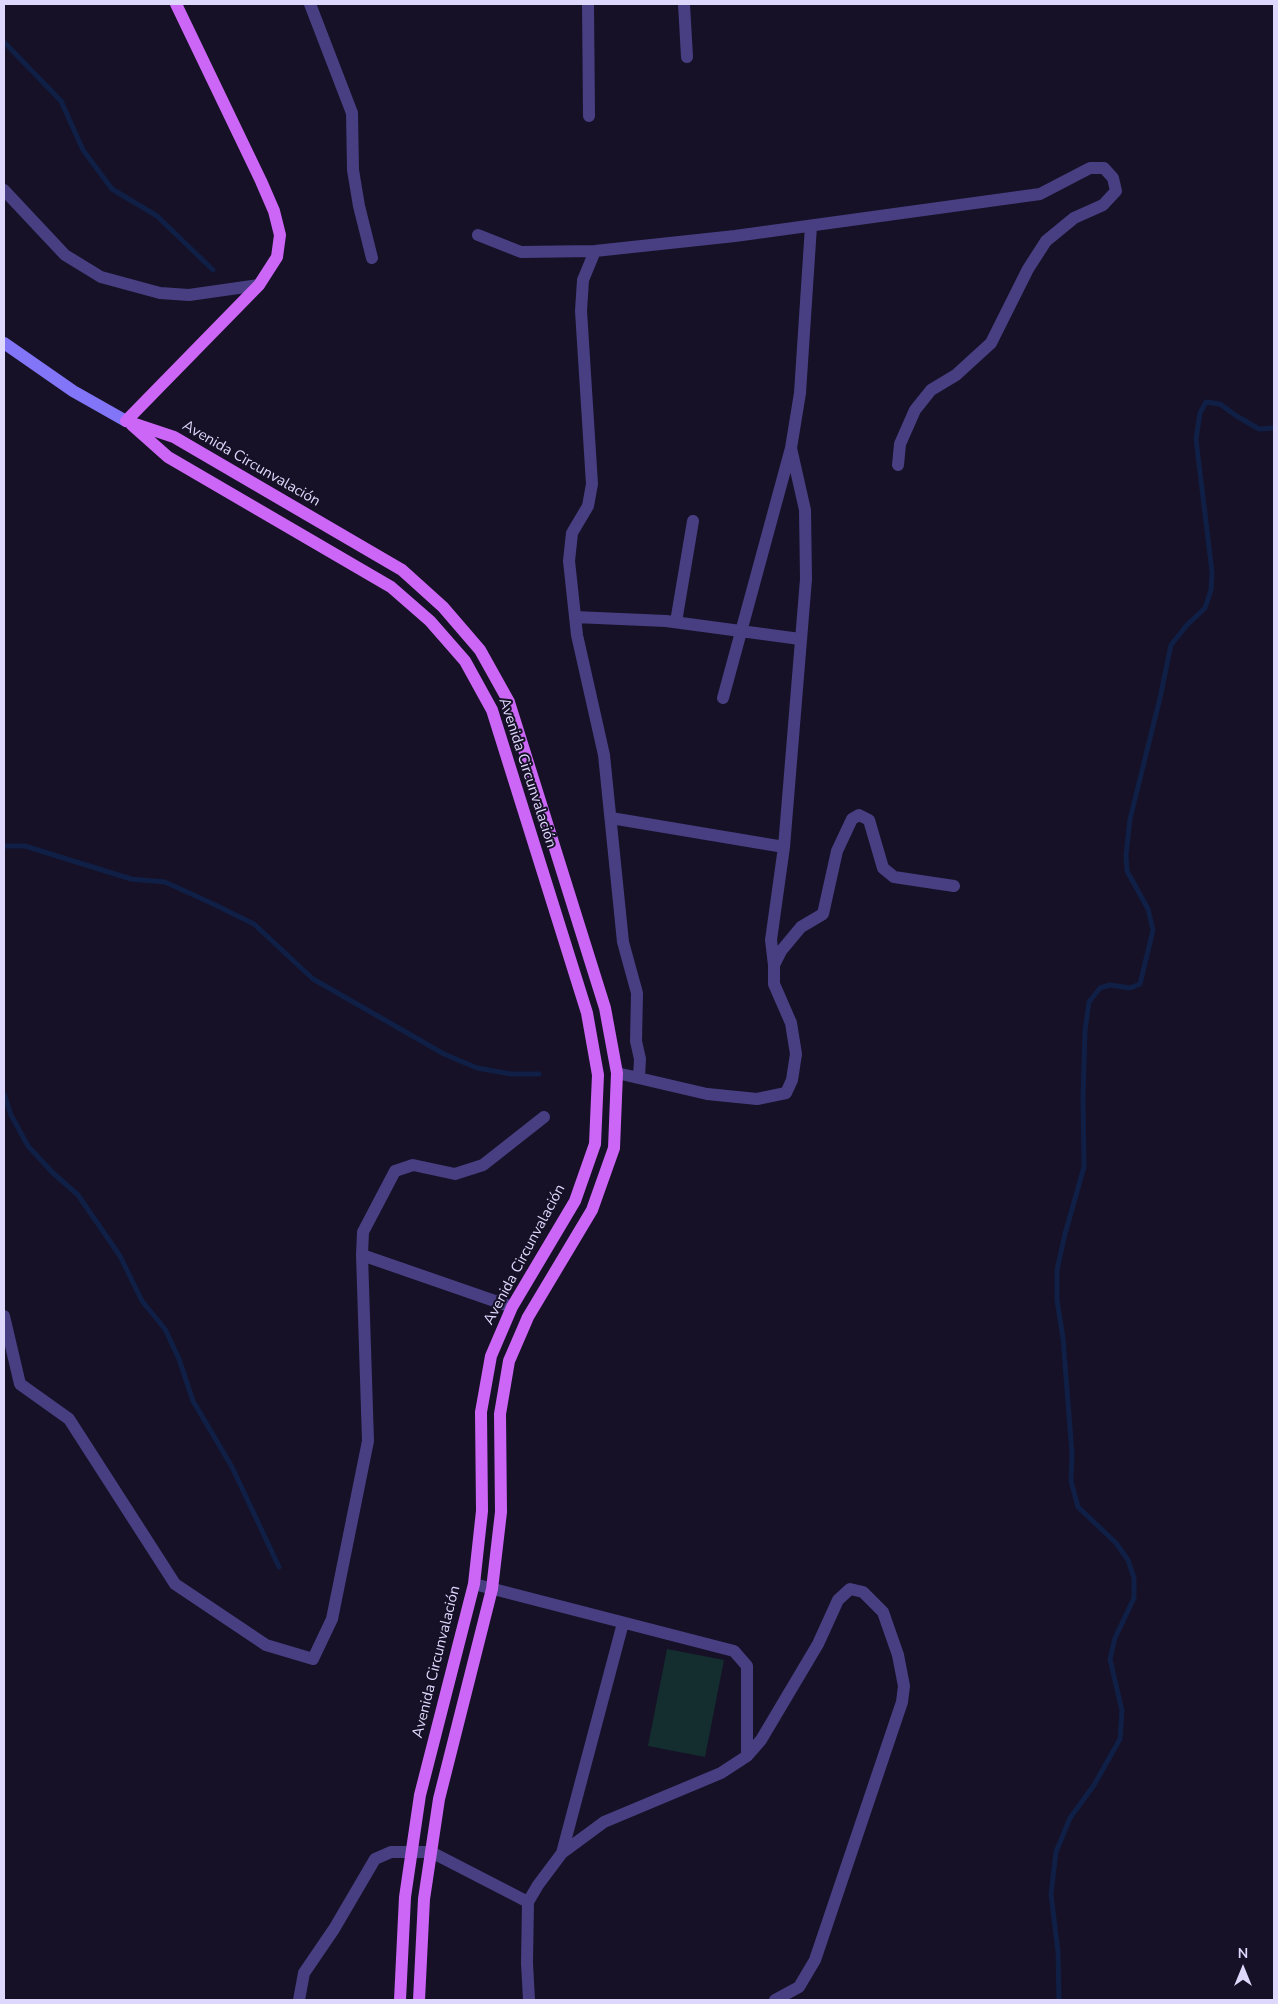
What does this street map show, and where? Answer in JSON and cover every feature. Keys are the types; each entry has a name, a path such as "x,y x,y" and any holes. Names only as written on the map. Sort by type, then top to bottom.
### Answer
{"main road":[{"path":"126,420 259,285 277,257 280,235 274,211 261,181 176,4"},
{"name":"Avenida Circunvalación","path":"126,420 174,437 402,570 443,607 480,650 509,702 605,1008 617,1073 614,1148 592,1210 528,1317 509,1362 500,1414 501,1512 492,1589 438,1799 424,1899 419,2000"},
{"name":"Avenida Circunvalación","path":"126,420 168,457 391,587 430,621 465,661 492,710 587,1013 598,1075 595,1144 575,1201 512,1307 491,1356 481,1412 482,1511 474,1584 420,1795 405,1897 400,2000"}],"street":[{"path":"310,4 352,113 353,170 359,206 372,258"},
{"path":"588,4 589,116"},
{"path":"684,4 687,57"},
{"path":"478,235 522,252 594,251 735,236 1040,194 1090,168 1104,168 1113,178 1116,191 1103,205 1074,218 1046,241 1028,269 991,343 956,375 932,390 915,410 900,444 898,464"},
{"path":"4,190 65,255 101,277 160,293 189,295 259,285"},
{"path":"723,698 791,448 800,393 811,226"},
{"path":"594,251 583,280 581,311 592,484 588,506 572,533 569,561 577,635 604,755 623,942 637,993 636,1041 640,1059 639,1078"},
{"path":"4,344 73,391 126,420"},
{"path":"617,1073 715,1095 757,1099 786,1093 792,1080 796,1054 790,1023 774,984 774,965 770,940 784,847 806,579 805,510 791,448"},
{"path":"676,622 692,521"},
{"path":"575,617 676,622 800,639"},
{"path":"774,965 782,951 801,927 823,914 837,851 852,819 859,815 869,820 883,868 894,878 954,886"},
{"path":"611,818 784,847"},
{"path":"4,1316 20,1384 69,1419 175,1584 266,1645 313,1659 332,1619 368,1441 362,1255 363,1232 395,1171 413,1165 455,1174 483,1165 544,1117"},
{"path":"362,1255 512,1307"},
{"path":"474,1584 734,1651 747,1666 747,1756"},
{"path":"529,2000 527,1963 528,1902 562,1853 604,1822 721,1773 747,1756 762,1740 818,1644 838,1600 850,1589 863,1592 883,1612 898,1655 904,1686 902,1702 815,1960 799,1987 775,2000"},
{"path":"562,1853 623,1623"},
{"path":"299,2000 304,1973 334,1929 375,1859 391,1852 431,1852 528,1902"}],"green space":[{"path":"667,1649 724,1660 705,1757 648,1746"}],"waterway":[{"path":"4,42 61,101 83,150 112,189 157,216 213,270"},
{"path":"1059,2000 1058,1952 1051,1894 1056,1852 1070,1818 1094,1785 1120,1739 1122,1711 1110,1659 1115,1638 1134,1598 1134,1578 1128,1560 1116,1543 1078,1507 1071,1481 1072,1454 1063,1338 1057,1300 1057,1270 1084,1167 1083,1097 1085,1031 1089,1002 1100,988 1110,985 1130,988 1140,984 1153,930 1148,909 1127,871 1126,855 1130,819 1171,645 1187,625 1205,608 1211,590 1212,572 1196,439 1200,413 1206,402 1220,404 1259,429 1274,428"},
{"path":"4,846 25,846 131,879 165,882 254,924 313,979 444,1054 477,1068 511,1074 539,1074"},
{"path":"4,1094 11,1115 28,1146 53,1173 78,1195 120,1256 142,1301 165,1329 179,1359 193,1401 232,1467 279,1567"}]}
